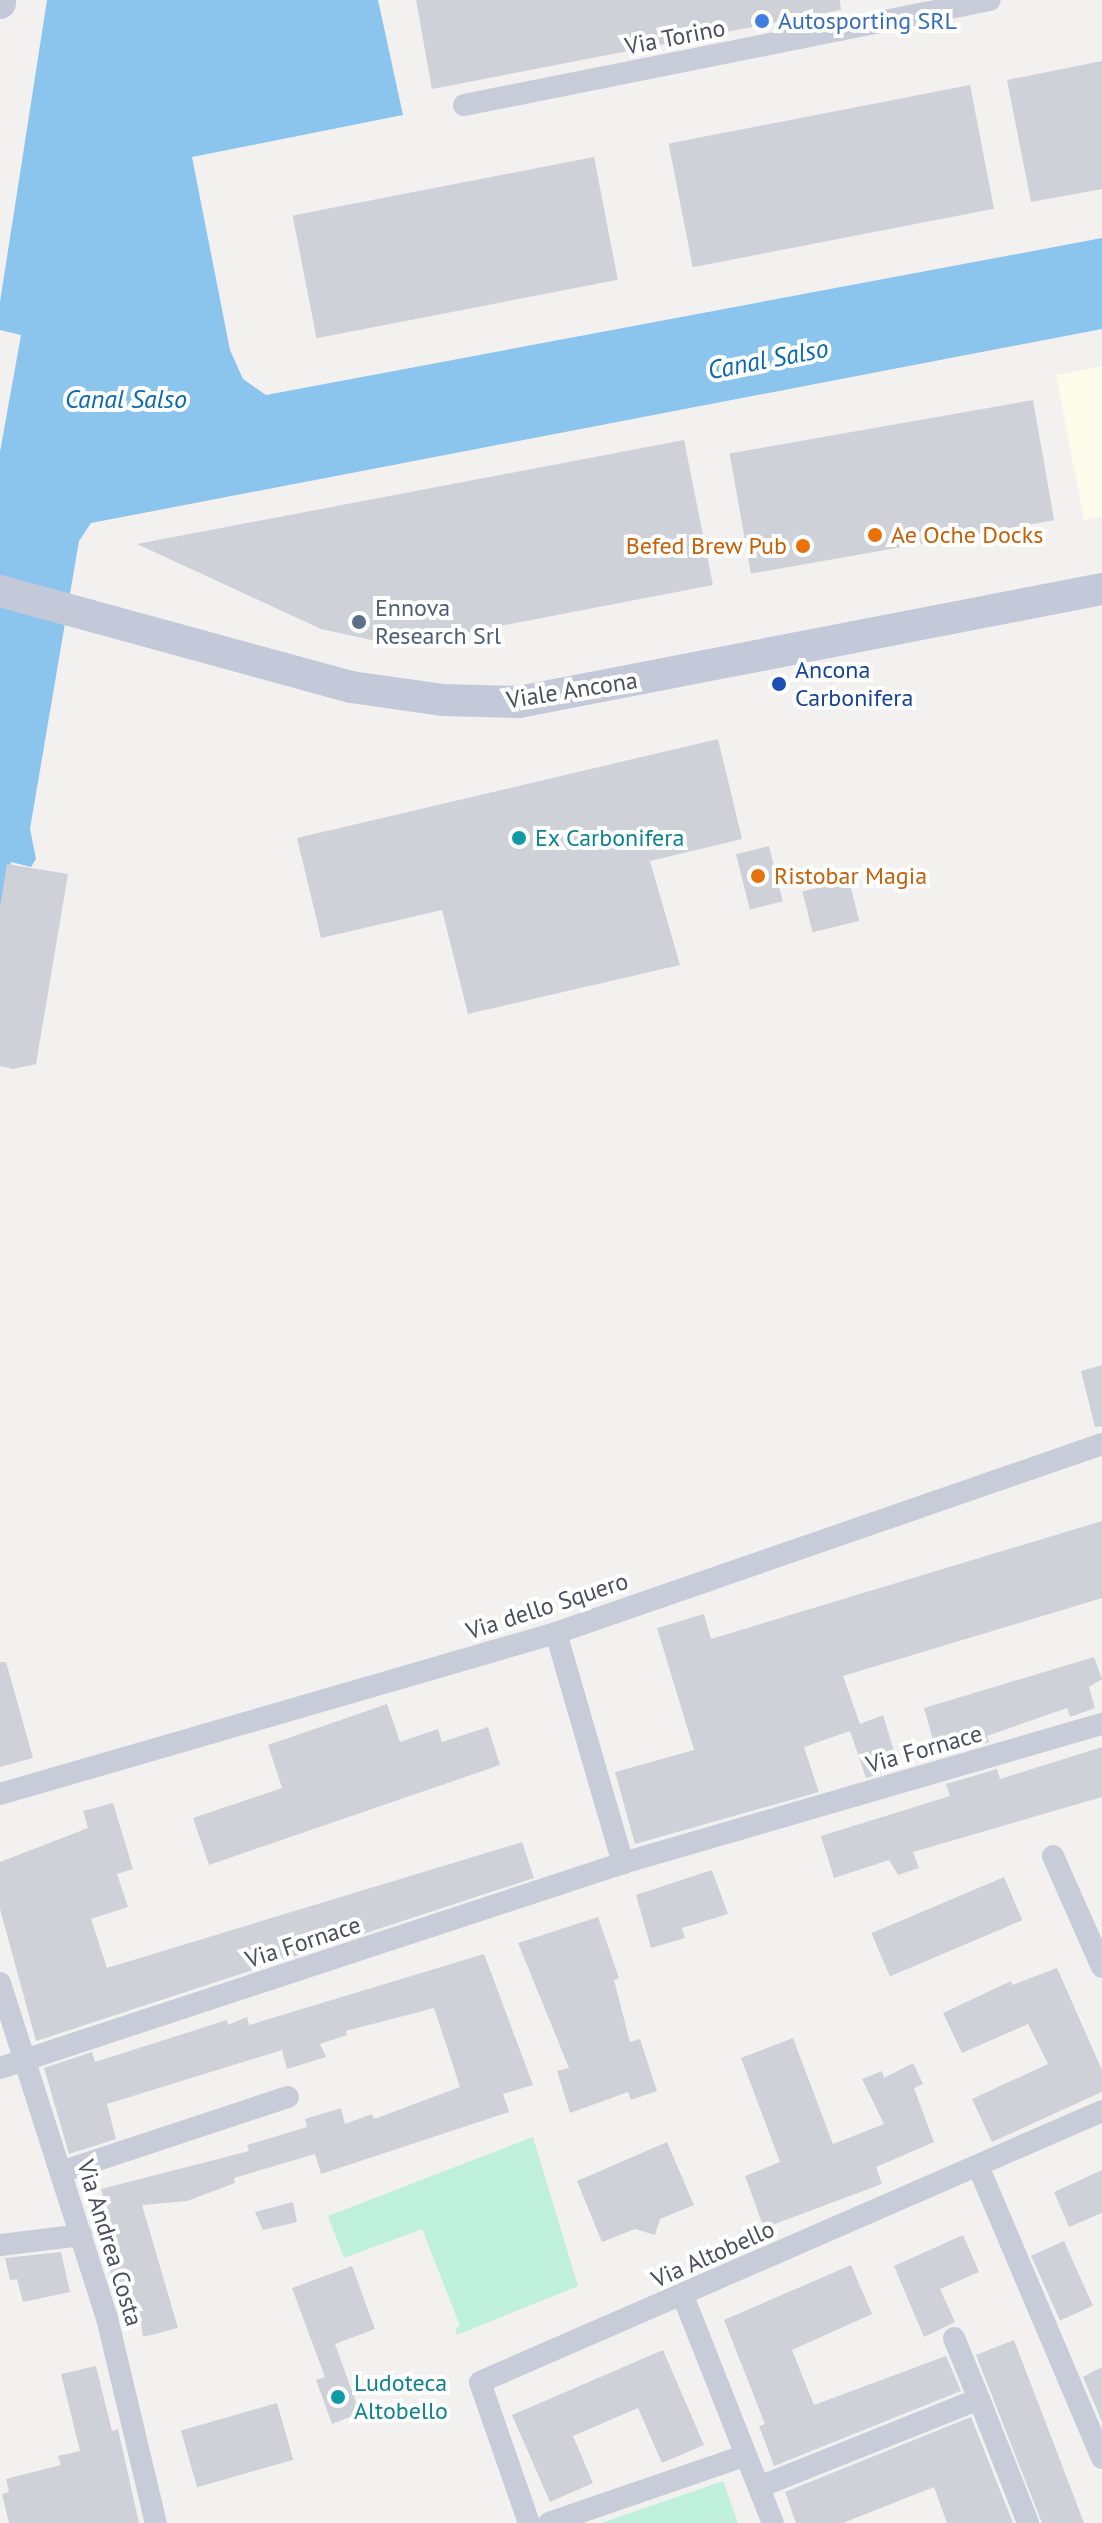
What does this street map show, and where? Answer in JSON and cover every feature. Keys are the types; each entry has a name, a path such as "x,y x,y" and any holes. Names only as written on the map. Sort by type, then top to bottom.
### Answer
{"street":[{"name":"Via Torino","path":"464,105 990,0"},
{"name":"Viale Ancona","path":"0,591 351,687 442,700 519,702 1102,589"},
{"name":"Via dello Squero","path":"0,1794 556,1633 1102,1444"},
{"path":"556,1633 623,1863"},
{"name":"Via Fornace","path":"0,2068 623,1863 1102,1724"},
{"path":"1053,1856 1102,1967"},
{"name":"Via Andrea Costa","path":"0,1983 81,2235 135,2425 156,2523"},
{"path":"61,2172 288,2097"},
{"name":"Via Altobello","path":"529,2523 480,2382 1102,2111"},
{"path":"978,2166 1102,2458"},
{"path":"0,2245 81,2235"},
{"path":"683,2296 773,2523"},
{"path":"954,2338 1028,2523"},
{"path":"759,2487 979,2399"},
{"path":"549,2523 746,2455"}],"shaded area":[{"path":"1102,366 1102,516 1084,520 1056,375"}],"green space":[{"path":"533,2137 578,2286 457,2335 455,2329 460,2326 422,2229 344,2258 328,2216"},
{"path":"723,2481 738,2523 601,2523"}],"water":[{"name":"Canal Salso","path":"47,0 378,0 403,115 192,157 230,350 243,379 266,395 1102,238 1102,329 91,523 79,541 30,829 36,859 31,867 11,862 0,934 0,452 21,335 0,330 0,302"}],"building":[{"path":"416,0 840,0 841,10 432,89"},
{"path":"1102,61 1102,189 1031,202 1007,80"},
{"path":"970,85 994,209 693,267 669,144"},
{"path":"594,157 618,280 316,338 293,216"},
{"path":"1033,400 1054,520 751,574 730,453"},
{"path":"684,440 713,585 417,642 376,641 321,629 137,544"},
{"name":"Ex Carbonifera","path":"718,739 742,839 650,861 680,965 468,1014 442,910 321,938 297,838"},
{"path":"769,846 783,901 750,910 736,854"},
{"path":"7,864 68,874 36,1064 13,1069 0,1066 0,907"},
{"path":"849,880 859,921 813,932 802,892"},
{"path":"1102,1365 1102,1426 1095,1427 1081,1371"},
{"path":"1102,1521 1102,1598 843,1676 860,1724 883,1715 899,1768 866,1778 850,1731 804,1747 819,1792 635,1844 615,1772 694,1750 657,1628 704,1614 711,1639"},
{"path":"1094,1657 1102,1679 1089,1687 1095,1708 1070,1717 1067,1708 987,1736 989,1742 938,1757 924,1708"},
{"path":"0,1662 6,1662 33,1758 0,1767"},
{"path":"387,1704 400,1742 438,1729 442,1742 488,1727 500,1765 209,1865 193,1818 282,1788 268,1745"},
{"path":"1102,1747 1102,1797 913,1852 919,1868 898,1875 889,1860 834,1878 821,1836 950,1796 946,1784 997,1769 1000,1779"},
{"path":"113,1803 133,1869 117,1874 128,1907 91,1919 107,1968 522,1842 534,1878 36,2041 0,1909 0,1862 88,1828 83,1811"},
{"path":"712,1870 728,1914 682,1928 685,1938 651,1948 636,1895"},
{"path":"1004,1877 1022,1920 890,1977 871,1933"},
{"path":"598,1917 619,1978 614,1980 630,2042 640,2039 657,2091 631,2100 628,2092 570,2113 557,2071 569,2068 518,1943"},
{"path":"484,1954 533,2085 503,2094 509,2112 321,2174 315,2154 234,2178 235,2183 187,2201 142,2205 178,2328 143,2337 141,2323 127,2329 103,2247 117,2242 101,2189 249,2151 247,2145 307,2127 305,2119 341,2108 345,2124 372,2114 374,2119 460,2087 434,2008 346,2031 347,2035 320,2044 326,2057 287,2069 282,2050 107,2104 116,2139 69,2154 44,2068 92,2052 95,2062 227,2020 228,2025 247,2017 249,2025"},
{"path":"1057,1968 1102,2070 1102,2092 992,2142 972,2099 1048,2064 1028,2024 962,2053 943,2013 1011,1981 1012,1985"},
{"path":"793,2038 833,2144 884,2124 862,2079 882,2071 884,2078 913,2063 923,2084 914,2088 934,2142 876,2167 882,2184 764,2228 745,2176 780,2162 741,2058"},
{"path":"667,2142 694,2205 660,2219 655,2235 635,2229 602,2242 577,2181"},
{"path":"1102,2170 1102,2213 1069,2227 1054,2192"},
{"path":"293,2202 297,2222 263,2230 255,2212"},
{"path":"963,2235 979,2272 940,2289 955,2322 924,2337 894,2266"},
{"path":"1064,2241 1093,2306 1060,2321 1031,2256"},
{"path":"61,2252 70,2292 23,2302 17,2279 10,2280 5,2258"},
{"path":"851,2265 872,2314 792,2350 814,2405 946,2356 961,2391 774,2466 759,2426 765,2424 724,2320"},
{"path":"352,2266 375,2329 335,2344 360,2413 332,2424 316,2380 325,2377 292,2288"},
{"path":"1014,2340 1084,2523 1042,2523 976,2355"},
{"path":"663,2350 704,2445 662,2463 638,2408 573,2436 593,2483 550,2502 512,2415"},
{"path":"96,2366 112,2431 118,2429 139,2523 9,2523 2,2494 9,2492 6,2479 61,2465 58,2456 80,2451 61,2374"},
{"path":"1102,2367 1102,2422 1083,2377"},
{"path":"277,2403 293,2460 197,2487 181,2431"},
{"path":"971,2417 1013,2523 947,2523 934,2487 843,2523 796,2523 785,2492"}],"place":[{"name":"Autosporting SRL","path":"762,21"},
{"name":"Ae Oche Docks","path":"875,535"},
{"name":"Befed Brew Pub","path":"803,546"},
{"name":"Ennova Research Srl","path":"359,622"},
{"name":"Ancona Carbonifera","path":"779,684"},
{"name":"Ex Carbonifera","path":"519,838"},
{"name":"Ristobar Magia","path":"758,876"},
{"name":"Ludoteca Altobello","path":"338,2397"}]}
